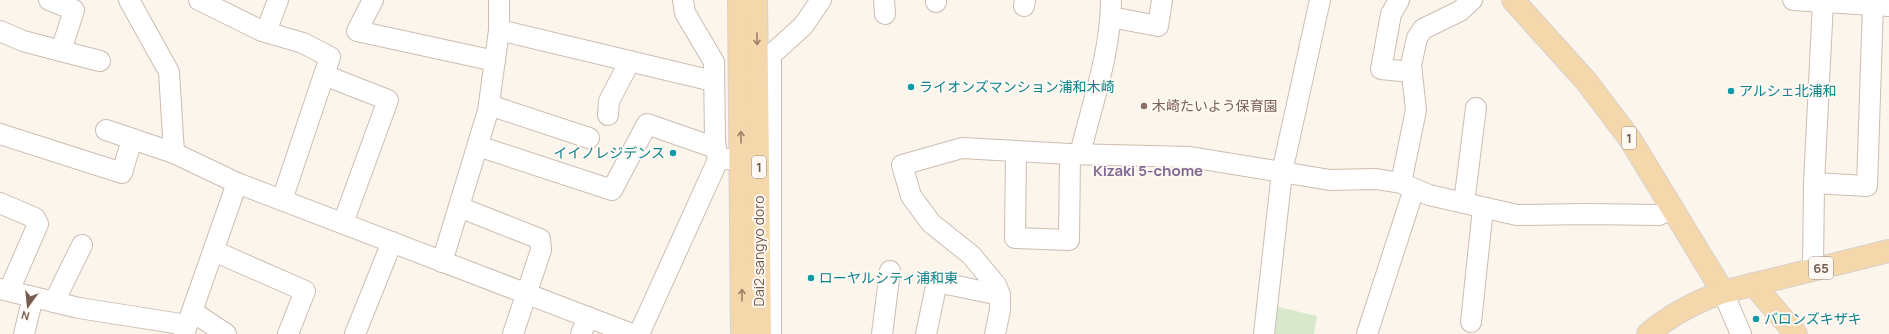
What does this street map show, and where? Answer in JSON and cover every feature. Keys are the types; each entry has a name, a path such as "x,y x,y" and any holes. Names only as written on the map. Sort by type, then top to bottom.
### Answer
{"main road":[{"name":"Dai2 sangyo doro","path":"739,0 742,334"},
{"name":"Dai2 sangyo doro","path":"756,0 760,334"},
{"name":"1","path":"1513,0 1586,81 1630,139 1723,292"},
{"name":"65","path":"1753,284 1889,251"},
{"path":"1648,334 1678,312 1700,300 1753,284 1796,334"}],"street":[{"path":"49,0 74,10 61,51"},
{"path":"129,0 169,72 174,153"},
{"path":"199,0 266,32 303,43 330,57 282,200"},
{"path":"266,32 278,0"},
{"path":"373,0 357,31 495,61"},
{"path":"639,334 717,154 713,81 714,62 685,13 683,0"},
{"path":"771,334 772,55 803,26 821,0"},
{"path":"1016,151 1015,238 1069,240 1075,154 1102,64 1111,9 1158,26 1162,0"},
{"path":"1264,334 1282,172 1320,0"},
{"path":"1367,334 1408,186 1416,110 1411,65 1417,38 1423,29 1460,11 1472,0"},
{"path":"1793,0 1868,4 1867,186 1814,183"},
{"path":"442,262 478,146 489,105 499,30 495,1"},
{"path":"1392,1 1381,69 1412,72"},
{"path":"1813,270 1814,183 1823,2"},
{"path":"499,30 713,81"},
{"path":"0,31 23,41 100,61"},
{"path":"608,115 609,101 630,61"},
{"path":"324,75 388,100 343,223"},
{"path":"489,105 590,138"},
{"path":"1464,203 1476,108"},
{"path":"478,146 612,190 646,124 717,154 741,158"},
{"path":"106,130 174,153 237,182 282,200 527,294 584,326 632,334"},
{"path":"0,134 122,173 132,139"},
{"path":"995,334 1000,310 1000,295 996,285 970,255 931,223 911,196 902,165 962,148 1075,154 1190,157 1330,180 1376,179 1408,186 1429,195 1517,215 1660,215 1672,208"},
{"path":"188,324 237,182"},
{"path":"0,202 35,218 38,224 5,290 79,308 188,324 226,334"},
{"path":"459,207 540,239 541,250 513,334"},
{"path":"1471,322 1483,208"},
{"path":"355,334 392,242"},
{"path":"54,302 82,245"},
{"path":"214,251 305,291 288,334"},
{"path":"882,334 890,271"},
{"path":"926,334 937,282 1000,295"},
{"path":"1723,292 1741,334"},
{"path":"24,334 33,297"}],"green space":[{"path":"1274,306 1317,316 1314,334 1270,334"}],"place":[{"name":"ライオンズマンション浦和木崎","path":"911,87"},
{"name":"アルシェ北浦和","path":"1731,91"},
{"name":"木崎たいよう保育園","path":"1144,106"},
{"name":"イイノレジデンス","path":"673,153"},
{"name":"ローヤルシティ浦和東","path":"811,278"},
{"name":"バロンズキザキ","path":"1756,319"}],"district":[{"name":"Kizaki 5-chome","path":"1148,171"}]}
